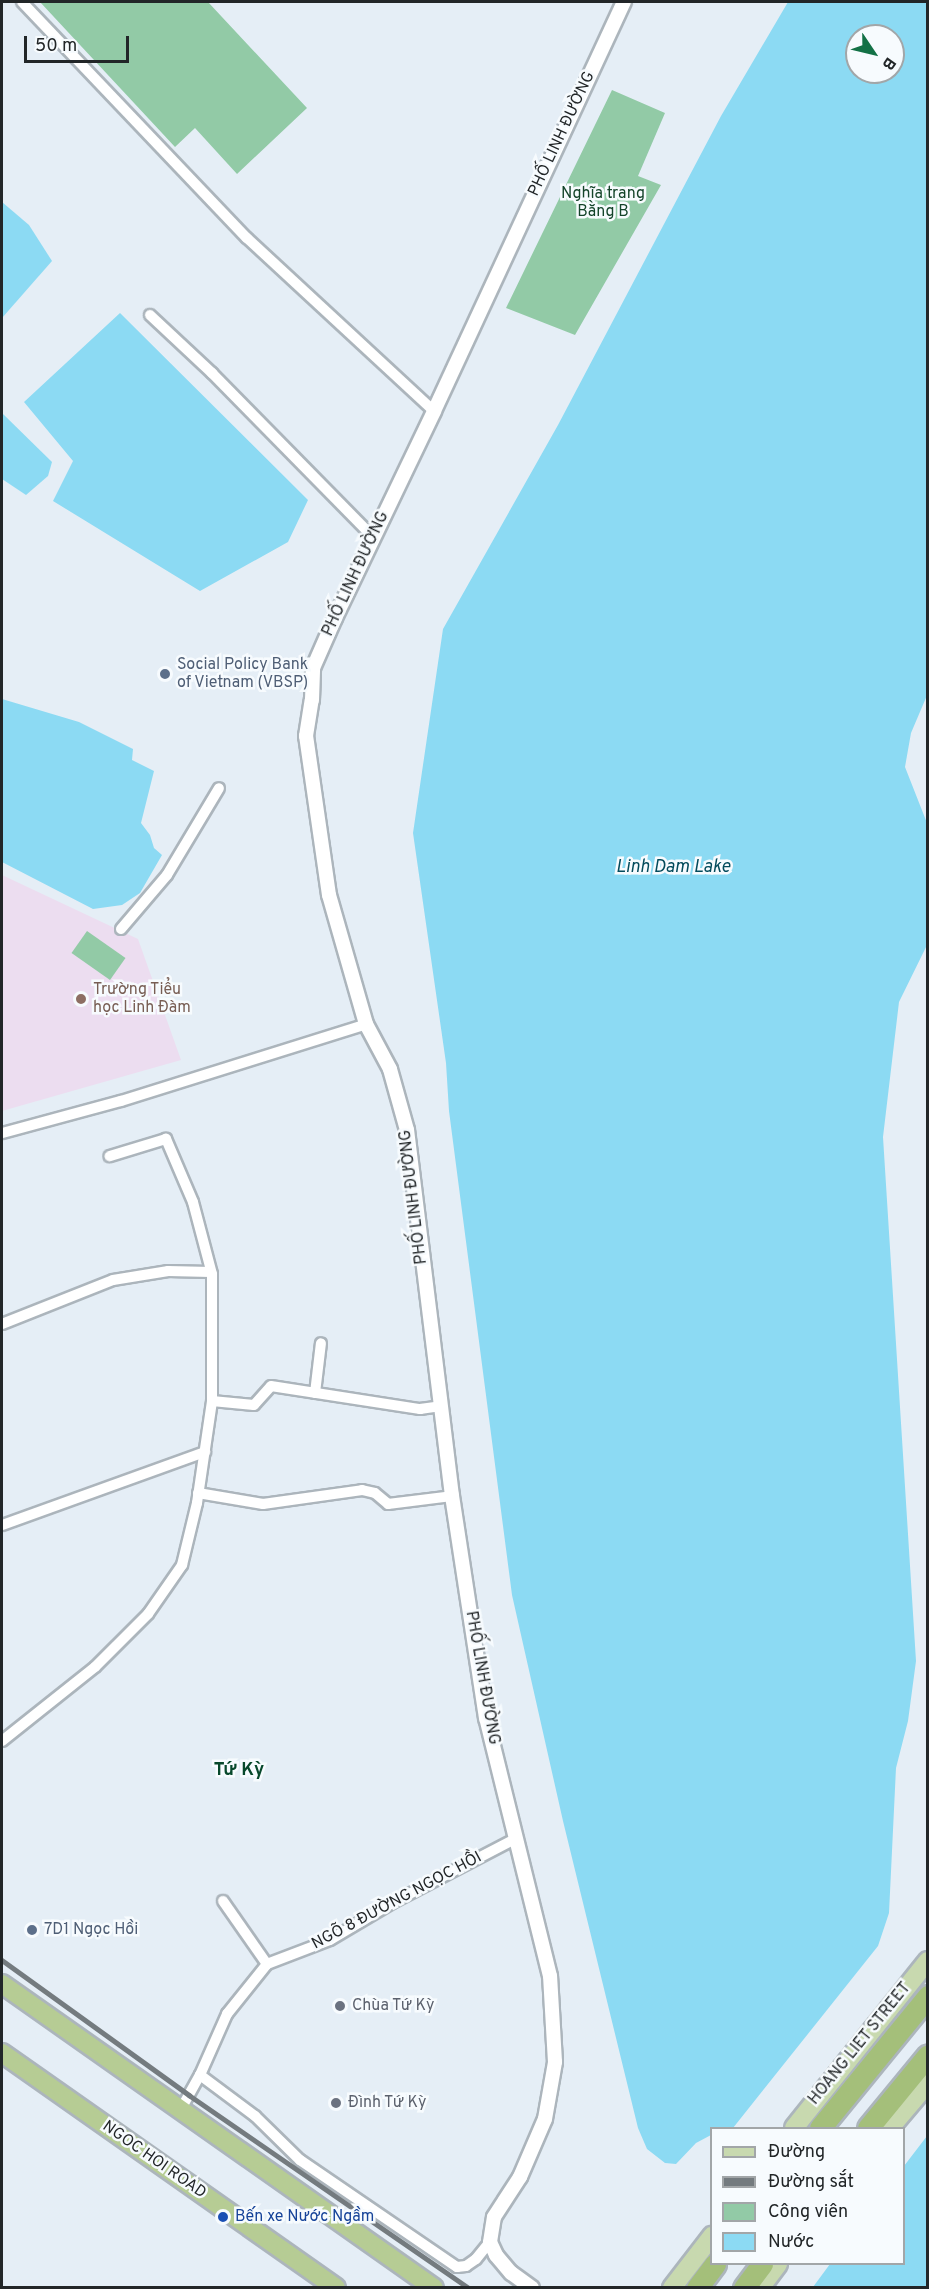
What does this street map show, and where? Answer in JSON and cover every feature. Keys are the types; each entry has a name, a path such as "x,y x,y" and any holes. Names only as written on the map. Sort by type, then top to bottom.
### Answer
{"highway":[{"path":"2,1984 434,2288"},
{"path":"821,2127 927,1996"},
{"name":"NGOC HOI ROAD","path":"2,2053 336,2288"},
{"path":"869,2127 927,2055"},
{"path":"697,2288 714,2265"},
{"path":"744,2288 761,2265"}],"main road":[{"name":"HOANG LIET STREET","path":"795,2127 927,1961"},
{"path":"891,2127 927,2083"},
{"path":"672,2288 710,2237"},
{"path":"760,2288 777,2265"}],"street":[{"path":"22,2 247,238 434,411"},
{"name":"PHỐ LINH ĐƯỜNG","path":"490,2242 494,2217 520,2176 545,2119 555,2062 550,1976 486,1718 452,1496 407,1130 390,1069 366,1024 329,895 306,735 312,700 313,668 372,536 434,411 624,2"},
{"path":"150,315 212,373 372,536"},
{"path":"121,929 167,875 219,788"},
{"path":"2,1133 120,1101 366,1024"},
{"path":"2,1741 95,1667 148,1614 182,1565 198,1492 212,1401 211,1272 193,1202 166,1139 110,1156"},
{"path":"2,1324 113,1281 168,1271 211,1272"},
{"path":"315,1393 321,1343"},
{"path":"212,1401 254,1405 271,1386 420,1409 441,1406"},
{"path":"2,1525 205,1452"},
{"path":"198,1492 263,1503 362,1490 375,1493 388,1504 452,1496"},
{"name":"NGÕ 8 ĐƯỜNG NGỌC HỒI","path":"267,1964 330,1940 392,1903 517,1838"},
{"path":"181,2109 200,2075 227,2014 267,1964 223,1901"},
{"path":"200,2075 255,2116 300,2160 457,2267 476,2259 490,2242 496,2255 511,2273 532,2288"}],"shaded area":[{"name":"Trường Tiểu học Linh Đàm","path":"2,875 138,939 181,1060 2,1111"}],"green space":[{"path":"40,2 208,2 307,108 237,174 195,128 175,147"},
{"name":"Nghĩa trang Bằng B","path":"612,90 665,113 638,176 661,185 575,335 506,308"},
{"path":"87,931 126,958 110,980 72,953"}],"water":[{"name":"Linh Dam Lake","path":"788,2 927,2 928,693 911,733 905,767 927,823 928,943 899,1002 883,1137 916,1661 908,1721 896,1768 889,1913 878,1946 734,2127 710,2127 710,2136 696,2143 676,2164 665,2163 647,2149 638,2128 563,1821 512,1595 449,1111 446,1063 413,833 443,629 558,425 721,116"},
{"path":"2,202 29,225 52,261 2,318"},
{"path":"120,313 308,500 288,542 200,591 53,501 73,461 24,402"},
{"path":"2,413 52,462 48,476 26,495 2,479"},
{"path":"2,699 79,722 133,749 132,760 154,771 141,823 150,835 154,848 162,855 140,893 122,905 93,909 2,862"},
{"path":"927,2136 927,2287 813,2287 829,2265 905,2265 905,2165"}],"railway":[{"path":"2,1960 189,2095 469,2288"}],"place":[{"name":"Social Policy Bank of Vietnam (VBSP)","path":"165,674"},
{"name":"Trường Tiểu học Linh Đàm","path":"81,999"},
{"name":"7D1 Ngọc Hồi","path":"32,1930"},
{"name":"Chùa Tứ Kỳ","path":"340,2006"},
{"name":"Đình Tứ Kỳ","path":"336,2103"},
{"name":"Bến xe Nước Ngầm","path":"223,2217"}],"district":[{"name":"Tứ Kỳ","path":"239,1771"}]}
